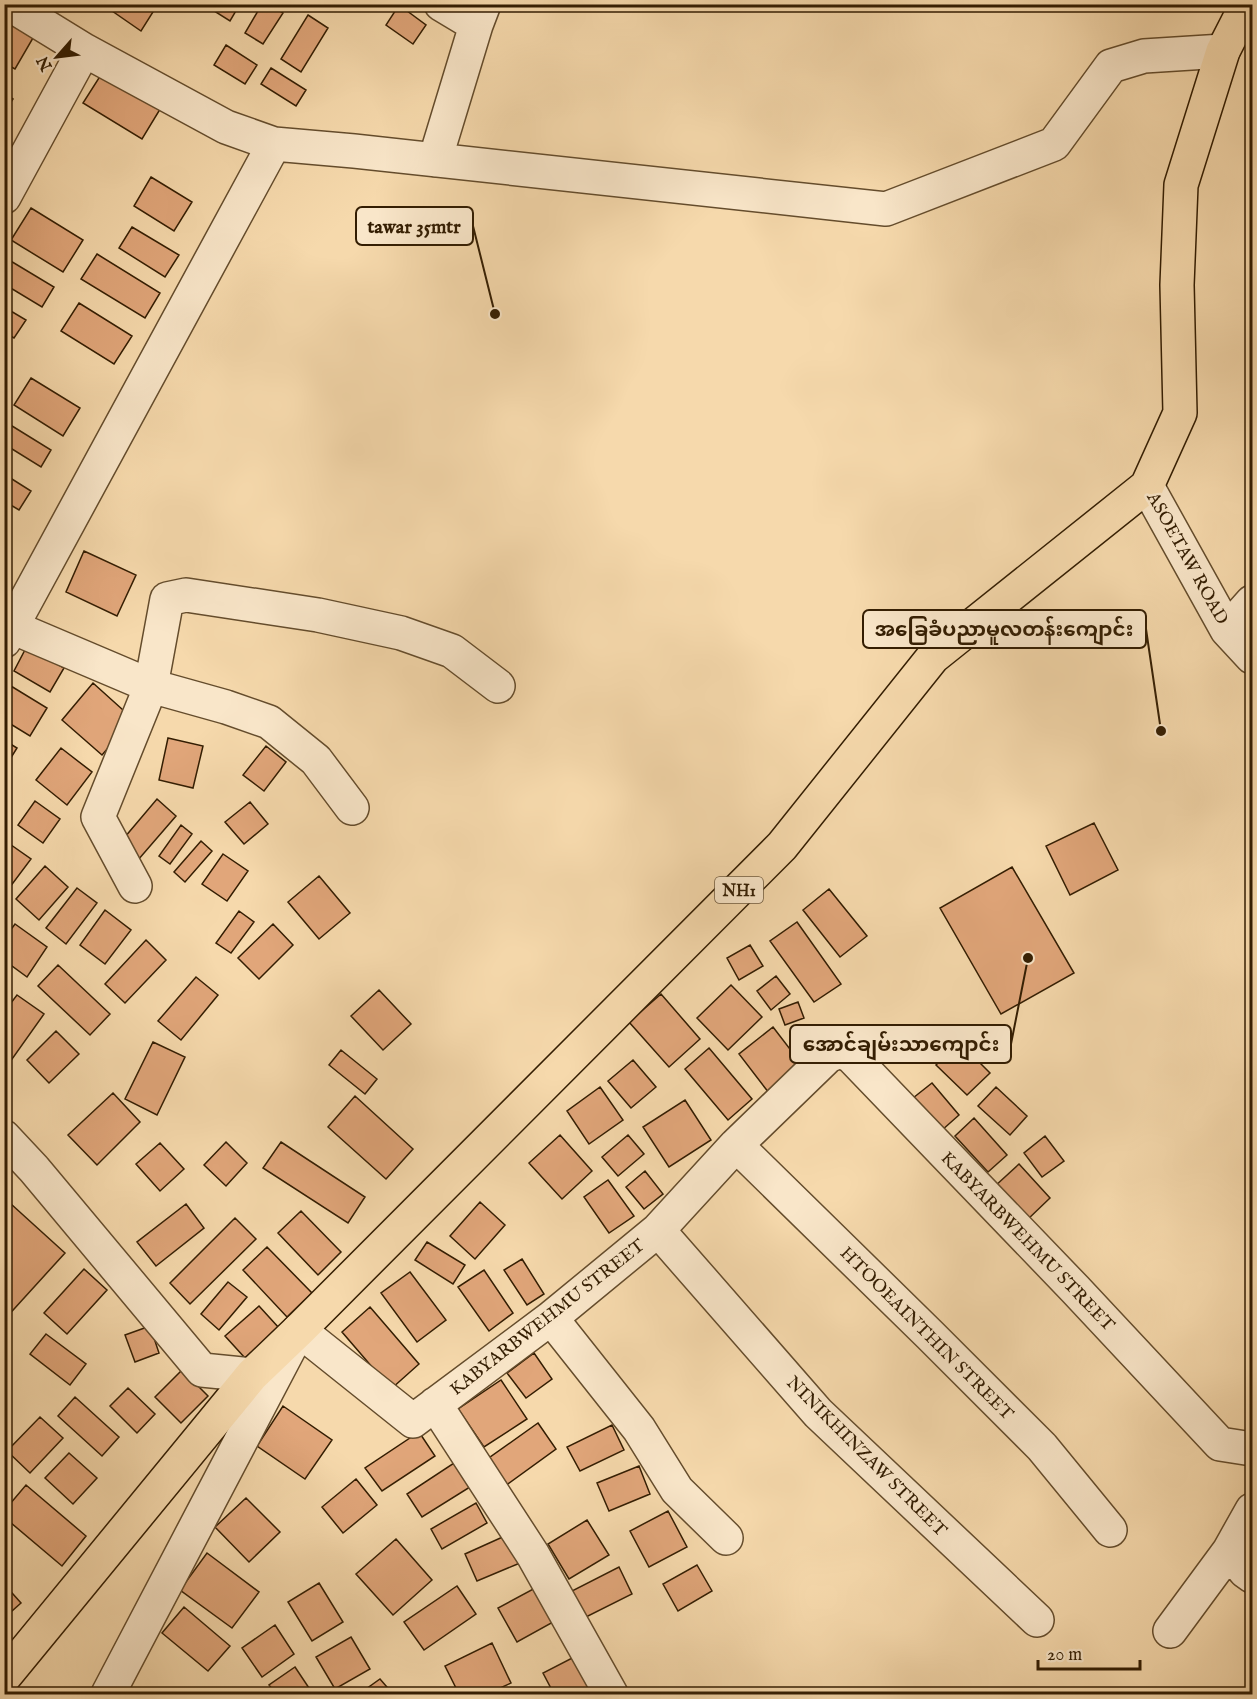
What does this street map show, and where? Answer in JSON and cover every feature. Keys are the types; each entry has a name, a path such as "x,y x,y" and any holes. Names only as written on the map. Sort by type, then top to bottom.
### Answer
{"highway":[{"name":"NH1","path":"4,1677 252,1375 782,846 933,657 1147,486 1180,413 1177,285 1181,185 1223,51 1247,4"}],"street":[{"path":"9,4 84,50 226,127 274,144 886,209 1054,144 1111,66 1144,56 1223,51"},
{"path":"435,160 480,15 441,4"},
{"path":"4,197 84,50"},
{"path":"274,144 7,630 151,686 270,722 316,760 352,808"},
{"name":"ASOETAW ROAD","path":"1147,486 1227,630 1252,657"},
{"path":"135,886 98,817 151,686 167,599 186,596 318,615 401,633 452,651 498,686"},
{"path":"1227,630 1252,602"},
{"name":"KABYARBWEHMU STREET","path":"299,1330 413,1421 551,1318 658,1230 736,1145 828,1056 840,1050 851,1056 1220,1444 1252,1449"},
{"path":"4,1137 34,1169 202,1370 252,1375"},
{"name":"HTOOEAINTHIN STREET","path":"736,1145 1042,1448 1110,1530"},
{"name":"NINIKHINZAW STREET","path":"658,1230 818,1413 1037,1620"},
{"path":"551,1318 639,1428 677,1490 726,1538"},
{"path":"108,1695 299,1330"},
{"path":"435,1404 533,1555 611,1695"},
{"path":"1170,1631 1229,1551 1252,1510"},
{"path":"1229,1551 1252,1576"}],"building":[{"path":"102,4 158,4 141,31"},
{"path":"203,4 240,4 230,21"},
{"path":"262,4 269,4 283,13 263,44 245,33"},
{"path":"399,5 426,25 413,44 386,25"},
{"path":"308,15 328,28 301,72 281,59"},
{"path":"4,20 33,38 15,69 4,63"},
{"path":"226,45 257,65 245,84 214,65"},
{"path":"271,68 306,90 296,106 261,84"},
{"path":"104,70 162,106 142,139 83,103"},
{"path":"4,93 13,99 4,113"},
{"path":"151,177 192,202 174,231 134,206"},
{"path":"31,208 83,240 63,272 11,240"},
{"path":"132,227 179,255 165,277 119,248"},
{"path":"97,254 160,293 145,318 81,279"},
{"path":"4,257 54,287 42,307 4,284"},
{"path":"79,303 132,336 114,364 61,331"},
{"path":"4,307 26,320 14,338 4,332"},
{"path":"31,378 80,408 63,436 14,405"},
{"path":"4,421 51,450 41,467 4,444"},
{"path":"4,474 31,491 19,510 4,501"},
{"path":"84,551 136,575 117,616 66,592"},
{"path":"27,646 64,668 50,692 14,671"},
{"path":"6,683 47,708 30,736 4,720 4,686"},
{"path":"93,683 133,719 102,755 62,720"},
{"path":"168,738 203,746 193,788 159,780"},
{"path":"4,740 17,748 4,769"},
{"path":"266,746 286,762 264,791 243,775"},
{"path":"61,748 92,772 67,805 36,780"},
{"path":"157,799 176,816 138,860 119,844"},
{"path":"35,801 60,819 43,843 18,825"},
{"path":"250,802 268,824 244,844 225,822"},
{"path":"1094,823 1118,870 1070,895 1046,846"},
{"path":"181,825 192,834 170,864 159,856"},
{"path":"4,840 31,859 4,895"},
{"path":"201,841 212,851 185,882 174,872"},
{"path":"223,854 248,871 227,901 202,884"},
{"path":"45,866 68,887 39,920 16,899"},
{"path":"1012,867 1074,973 1001,1014 940,908"},
{"path":"319,876 350,913 319,939 288,902"},
{"path":"77,888 97,903 66,944 46,928"},
{"path":"829,889 867,936 840,957 803,910"},
{"path":"105,910 131,930 105,964 80,945"},
{"path":"239,911 254,922 231,953 216,943"},
{"path":"797,922 841,984 814,1002 770,941"},
{"path":"15,924 47,947 27,977 4,960 4,939"},
{"path":"273,924 293,945 259,979 238,958"},
{"path":"146,940 166,960 125,1003 105,984"},
{"path":"750,945 763,966 739,980 727,958"},
{"path":"58,965 110,1014 90,1035 38,986"},
{"path":"776,976 790,994 771,1010 757,991"},
{"path":"196,977 218,995 181,1040 158,1021"},
{"path":"731,985 762,1017 728,1050 697,1018"},
{"path":"379,990 411,1024 383,1050 351,1016"},
{"path":"661,994 700,1039 669,1067 629,1022"},
{"path":"17,995 44,1014 5,1069 4,1012"},
{"path":"798,1002 804,1018 785,1025 779,1009"},
{"path":"773,1027 803,1066 769,1093 739,1054"},
{"path":"56,1031 79,1054 49,1083 27,1060"},
{"path":"153,1042 185,1057 157,1115 125,1099"},
{"path":"959,1042 990,1073 967,1095 936,1065"},
{"path":"709,1048 752,1099 728,1120 685,1069"},
{"path":"341,1050 377,1079 365,1094 329,1065"},
{"path":"633,1060 656,1087 631,1108 608,1081"},
{"path":"932,1083 959,1115 941,1131 913,1098"},
{"path":"600,1087 623,1120 589,1144 567,1111"},
{"path":"996,1087 1027,1116 1010,1135 978,1106"},
{"path":"113,1093 140,1122 97,1165 68,1135"},
{"path":"355,1096 413,1149 386,1179 328,1127"},
{"path":"685,1100 711,1140 669,1167 643,1127"},
{"path":"974,1118 1007,1155 988,1172 955,1136"},
{"path":"560,1135 592,1171 562,1199 529,1163"},
{"path":"628,1135 644,1154 618,1176 602,1157"},
{"path":"1045,1136 1064,1161 1042,1177 1024,1153"},
{"path":"226,1142 247,1163 226,1186 204,1165"},
{"path":"281,1142 365,1197 348,1223 263,1168"},
{"path":"160,1143 184,1169 160,1191 136,1164"},
{"path":"1019,1164 1050,1198 1026,1221 994,1187"},
{"path":"645,1171 663,1194 644,1209 626,1187"},
{"path":"608,1180 634,1216 609,1233 584,1197"},
{"path":"480,1202 505,1225 475,1259 450,1236"},
{"path":"11,1204 65,1253 4,1320 4,1212"},
{"path":"186,1204 204,1228 156,1266 137,1242"},
{"path":"301,1211 341,1252 318,1275 278,1233"},
{"path":"235,1218 256,1239 190,1304 170,1283"},
{"path":"427,1242 465,1265 453,1284 415,1260"},
{"path":"267,1247 312,1293 287,1317 243,1270"},
{"path":"522,1259 544,1294 527,1305 504,1270"},
{"path":"84,1269 107,1290 67,1334 44,1313"},
{"path":"484,1270 513,1313 489,1331 458,1287"},
{"path":"410,1272 446,1320 417,1342 381,1293"},
{"path":"228,1282 247,1297 219,1330 201,1314"},
{"path":"259,1306 279,1328 245,1358 225,1336"},
{"path":"370,1307 419,1364 391,1389 342,1332"},
{"path":"150,1326 159,1353 135,1362 125,1335"},
{"path":"46,1334 86,1364 70,1385 30,1354"},
{"path":"534,1353 552,1379 526,1398 507,1373"},
{"path":"182,1370 208,1396 181,1423 155,1397"},
{"path":"501,1380 527,1419 484,1447 458,1409"},
{"path":"128,1388 155,1414 137,1433 110,1406"},
{"path":"75,1397 119,1437 102,1456 58,1416"},
{"path":"283,1406 332,1440 305,1479 257,1446"},
{"path":"40,1417 63,1438 30,1473 7,1451"},
{"path":"538,1423 556,1449 505,1486 486,1460"},
{"path":"612,1425 624,1450 580,1471 567,1447"},
{"path":"419,1432 435,1456 382,1491 365,1468"},
{"path":"69,1453 97,1478 73,1504 45,1478"},
{"path":"454,1463 470,1487 422,1517 407,1494"},
{"path":"639,1466 650,1494 609,1511 597,1483"},
{"path":"356,1479 377,1505 343,1533 322,1507"},
{"path":"26,1485 86,1536 62,1566 4,1517 4,1511"},
{"path":"246,1498 280,1532 249,1562 215,1527"},
{"path":"476,1503 487,1523 442,1549 431,1529"},
{"path":"668,1511 687,1547 649,1567 630,1531"},
{"path":"587,1520 609,1555 569,1579 548,1544"},
{"path":"507,1535 520,1563 477,1581 465,1554"},
{"path":"396,1539 432,1580 393,1615 356,1574"},
{"path":"207,1553 259,1592 232,1628 180,1590"},
{"path":"697,1565 712,1591 678,1611 663,1584"},
{"path":"619,1567 632,1594 582,1619 568,1593"},
{"path":"319,1583 343,1622 312,1641 288,1602"},
{"path":"4,1584 21,1603 4,1618"},
{"path":"457,1586 476,1614 424,1650 404,1622"},
{"path":"537,1587 555,1621 517,1642 498,1608"},
{"path":"184,1607 230,1646 208,1671 162,1633"},
{"path":"275,1625 294,1654 262,1677 242,1648"},
{"path":"351,1637 370,1669 335,1689 316,1657"},
{"path":"492,1643 511,1683 487,1694 459,1694 445,1666"},
{"path":"578,1655 595,1686 579,1694 554,1694 543,1673"},
{"path":"295,1667 311,1691 305,1694 276,1694 269,1685"},
{"path":"380,1679 393,1694 359,1694"}],"place":[{"name":"tawar 35mtr","path":"495,314"},
{"name":"အခြေခံပညာမူလတန်းကျောင်း","path":"1161,731"},
{"name":"အောင်ချမ်းသာကျောင်း","path":"1028,958"}]}
